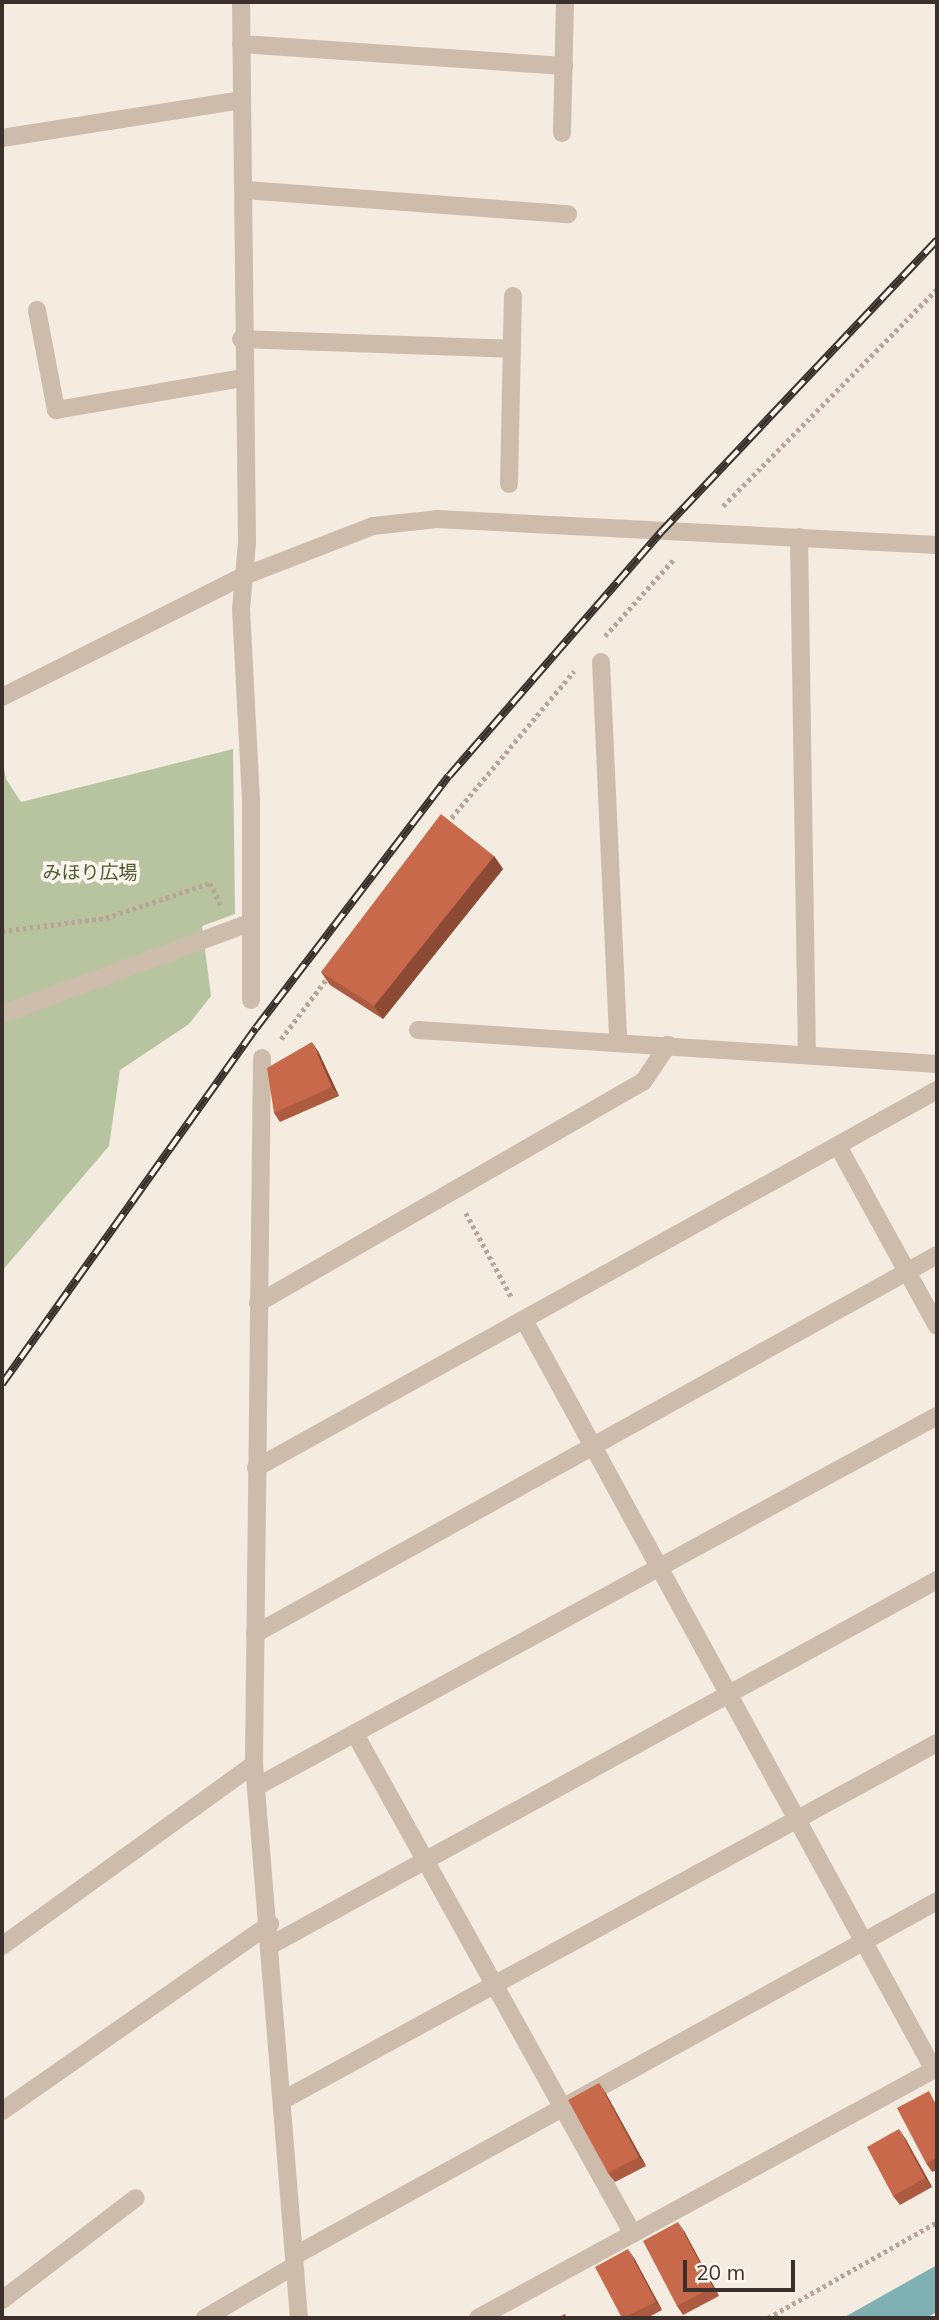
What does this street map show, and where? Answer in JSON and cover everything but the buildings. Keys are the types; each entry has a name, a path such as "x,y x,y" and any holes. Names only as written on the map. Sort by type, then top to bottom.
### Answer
{"street":[{"path":"240,2 241,100 246,190 241,339 244,576 251,799 247,924 251,1000"},
{"path":"562,133 565,2"},
{"path":"241,44 564,66"},
{"path":"2,138 241,100"},
{"path":"246,190 568,215"},
{"path":"509,484 513,296"},
{"path":"37,310 56,410 243,378"},
{"path":"241,339 511,349"},
{"path":"2,697 244,576 373,526 437,519 937,545"},
{"path":"799,537 807,1055"},
{"path":"601,662 618,1041"},
{"path":"2,1014 247,924"},
{"path":"418,1030 618,1041 937,1065"},
{"path":"258,1303 456,1193 643,1082 668,1045"},
{"path":"262,1058 254,1764 273,1944 299,2318"},
{"path":"256,1468 937,1090"},
{"path":"838,1146 937,1326"},
{"path":"255,1634 937,1255"},
{"path":"478,2318 936,2069 863,1942 524,1320"},
{"path":"256,1787 937,1416"},
{"path":"273,1944 937,1580"},
{"path":"355,1734 560,2109 633,2234"},
{"path":"285,2099 937,1743"},
{"path":"2,1946 254,1764"},
{"path":"205,2318 294,2261 560,2109 937,1901"},
{"path":"2,2110 270,1924"},
{"path":"2,2300 136,2198"}],"path":[{"path":"2,930 106,918 210,883 229,930"},
{"path":"456,1193 524,1320"},
{"path":"768,2318 937,2222"}],"green space":[{"name":"みほり広場","path":"233,749 235,914 202,926 211,996 189,1024 120,1070 109,1146 2,1271 2,757 6,779 21,802"}],"water":[{"path":"937,2265 937,2312 926,2318 843,2318"}],"railway":[{"path":"2,1384 256,1028 449,776 661,532 937,240"}]}
